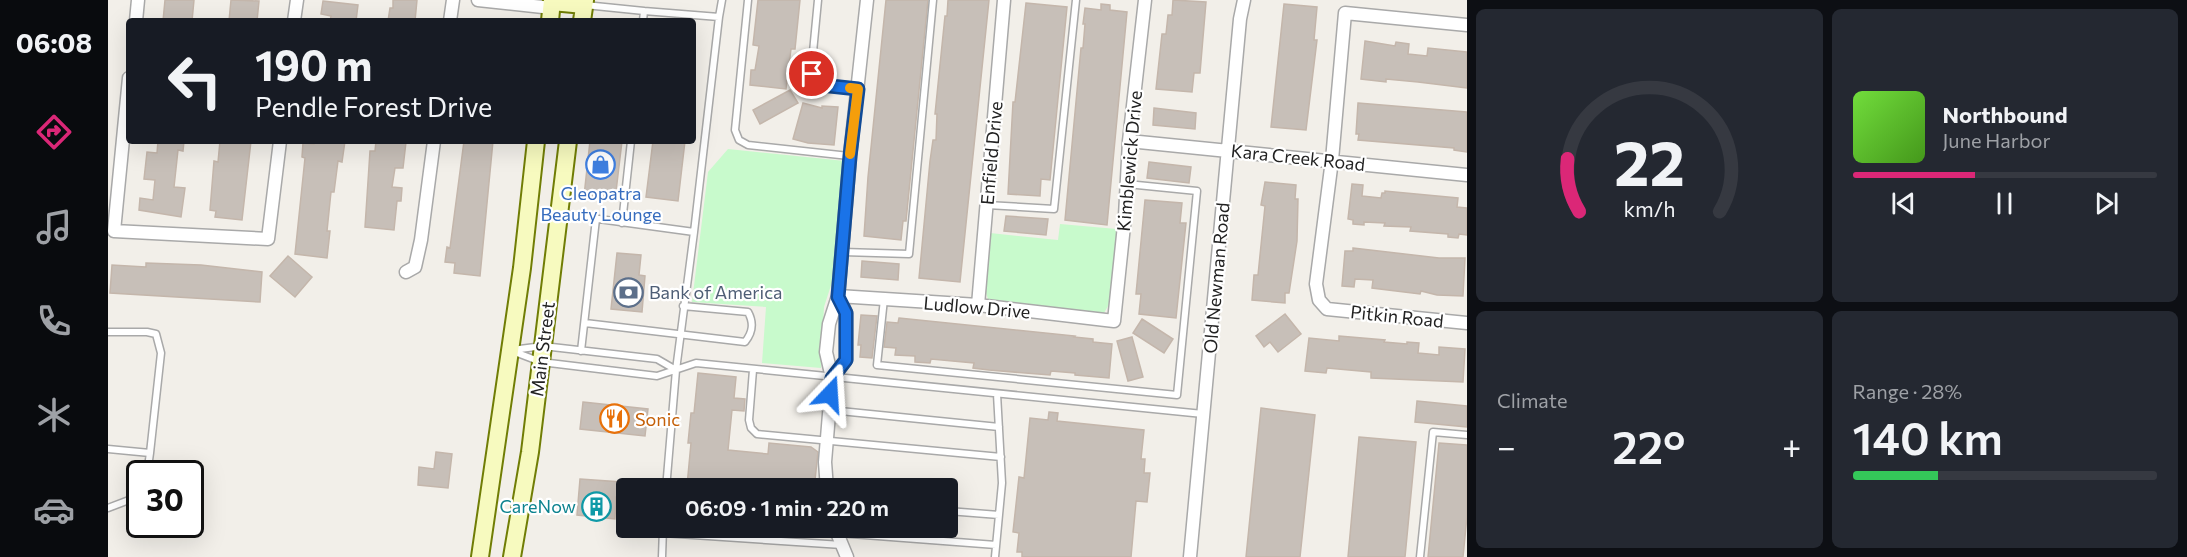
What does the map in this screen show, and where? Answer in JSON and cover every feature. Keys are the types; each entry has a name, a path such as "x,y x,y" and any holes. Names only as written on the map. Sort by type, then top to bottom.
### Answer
{"main road":[{"path":"552,8 584,9"},
{"name":"Main Street","path":"480,557 522,268 536,144"},
{"name":"Main Street","path":"512,557 530,452 568,144"}],"street":[{"path":"136,18 138,0"},
{"path":"294,18 297,0"},
{"path":"450,18 453,0"},
{"path":"478,0 552,8"},
{"path":"827,478 827,440 832,378 826,351 829,324 838,297 867,0"},
{"name":"Enfield Drive","path":"978,305 1004,0"},
{"name":"Kimblewick Drive","path":"1114,321 1129,141 1145,0"},
{"name":"Old Newman Road","path":"1190,557 1240,19 1244,0"},
{"path":"1332,160 1345,13 1467,25"},
{"path":"126,109 114,231 268,239 280,144"},
{"name":"Kara Creek Road","path":"1129,141 1228,149 1467,175"},
{"path":"406,272 415,267 421,240 434,144"},
{"name":"Pitkin Road","path":"1332,160 1316,284 1319,300 1327,309 1467,323"},
{"path":"832,378 846,360 846,313 838,297"},
{"name":"Ludlow Drive","path":"838,297 978,305 1114,321"}],"lane":[{"path":"622,9 623,0"},
{"path":"667,478 683,306 722,0"},
{"path":"748,0 735,130 740,140 748,145 850,156"},
{"path":"818,0 812,74 821,85 858,89"},
{"path":"843,252 909,254 933,0"},
{"path":"987,206 1054,209 1076,0"},
{"path":"584,9 622,9 720,17"},
{"path":"643,18 644,11"},
{"path":"622,223 631,144"},
{"path":"884,299 877,365 1177,395 1197,191 1127,184"},
{"path":"559,214 694,232"},
{"path":"581,351 596,219"},
{"path":"585,322 745,342 751,335 752,321 748,312 683,306"},
{"path":"108,332 147,332 156,334 159,343 161,353 149,460"},
{"path":"510,351 542,354 657,376 696,363 1203,414"},
{"path":"510,351 542,354 581,351 657,359 676,370"},
{"path":"753,370 749,420 751,428 757,434 1000,457"},
{"path":"995,557 1002,483 997,394"},
{"path":"829,410 999,427"},
{"path":"1420,557 1433,432 1467,435"},
{"path":"108,449 150,453"},
{"path":"108,508 126,501"},
{"path":"958,512 999,514"},
{"path":"662,557 663,538"},
{"path":"732,538 845,551"},
{"path":"921,538 996,545"}],"green space":[{"path":"728,149 845,161 834,276 824,307 821,368 762,363 766,307 692,302 708,172"},
{"path":"1060,224 1117,229 1111,301 1104,313 988,299 986,293 990,233 1058,240"}],"building":[{"path":"165,0 194,0 192,18 163,18"},
{"path":"231,0 259,1 257,18 229,18"},
{"path":"393,0 417,0 415,18 388,18 390,8 393,8"},
{"path":"758,0 800,0 795,49 791,49 786,89 750,85 751,70 755,70 759,46 753,45"},
{"path":"886,0 928,0 906,221 903,221 901,240 864,236"},
{"path":"948,0 989,0 960,282 919,278 930,161 933,140 936,140 937,114 935,114"},
{"path":"1173,0 1206,2 1200,73 1194,73 1192,92 1156,89 1162,34 1166,34 1168,15 1172,15"},
{"path":"323,1 358,5 356,18 331,18 331,16 321,14"},
{"path":"1026,3 1067,7 1050,180 1041,179 1040,196 1008,194 1013,102 1015,102"},
{"path":"1101,4 1110,5 1110,10 1127,12 1107,225 1065,220 1085,8 1101,10"},
{"path":"1284,4 1317,7 1314,40 1317,40 1306,130 1271,127"},
{"path":"1365,41 1395,46 1396,42 1409,44 1408,54 1427,56 1428,48 1467,52 1467,88 1386,79 1386,82 1361,79"},
{"path":"790,90 798,103 760,124 753,110"},
{"path":"803,103 822,108 822,106 838,107 834,145 793,139"},
{"path":"1358,103 1467,112 1467,152 1454,150 1454,148 1358,140 1359,134 1356,134"},
{"path":"1154,108 1196,113 1195,129 1153,125"},
{"path":"158,144 184,144 183,151 178,150 174,187 185,188 181,217 139,210 140,198 153,200 155,180 144,179 147,152 157,153"},
{"path":"220,144 251,144 242,220 215,217 216,211 210,210 214,161 218,162"},
{"path":"303,144 345,144 342,162 338,161 334,192 331,192 327,258 295,254 305,158 302,157"},
{"path":"376,144 406,144 403,168 395,168 392,187 402,188 401,201 397,201 394,230 365,227 370,151 375,151"},
{"path":"464,144 493,144 480,276 454,273 455,263 445,262 447,247 450,248"},
{"path":"590,144 622,144 615,200 584,196"},
{"path":"653,144 685,144 678,201 646,197"},
{"path":"1149,162 1191,167 1189,183 1147,178"},
{"path":"1265,182 1296,185 1297,241 1289,293 1285,293 1285,303 1252,300 1254,275 1258,275 1265,206 1261,205"},
{"path":"1352,184 1363,185 1362,196 1381,198 1385,191 1458,198 1457,207 1467,208 1467,235 1459,234 1458,238 1448,237 1448,234 1410,231 1411,227 1384,226 1385,223 1353,224 1353,220 1348,219"},
{"path":"1145,200 1182,203 1180,223 1186,223 1176,318 1139,314 1141,294 1136,294"},
{"path":"1006,216 1048,219 1046,235 1004,231"},
{"path":"1353,248 1439,258 1465,258 1463,296 1372,288 1373,280 1355,279 1354,287 1342,286 1345,251 1353,251"},
{"name":"Bank of America","path":"617,253 641,255 639,275 645,276 642,312 611,309"},
{"path":"288,256 312,277 295,297 270,276"},
{"path":"862,261 899,264 898,280 861,277"},
{"path":"146,263 201,265 262,272 260,302 110,293 112,265 146,267"},
{"path":"1285,314 1301,334 1278,352 1270,342 1264,347 1256,336"},
{"path":"861,315 877,316 872,358 860,357 861,345 858,345"},
{"path":"899,318 1075,336 1093,339 1093,342 1112,344 1109,378 1051,371 1050,375 989,370 973,368 974,363 931,359 930,363 915,362 915,356 895,355 896,348 884,347 887,322 898,323"},
{"path":"1142,319 1173,339 1164,353 1133,333"},
{"path":"1339,336 1385,340 1384,342 1419,343 1418,353 1439,355 1439,347 1465,349 1463,382 1371,378 1371,372 1327,368 1326,373 1305,371 1309,338 1339,341"},
{"path":"1132,337 1143,377 1128,381 1117,341"},
{"path":"698,373 736,377 734,398 745,399 744,411 732,410 728,450 768,454 769,443 811,447 818,452 815,478 688,478 691,443 688,443 691,413 694,413"},
{"path":"1417,401 1467,406 1467,427 1415,422"},
{"name":"Sonic","path":"583,402 648,409 645,436 580,429"},
{"path":"1261,408 1315,415 1300,557 1246,557"},
{"path":"1049,412 1058,413 1057,421 1144,430 1141,459 1145,459 1144,473 1150,473 1147,502 1136,501 1131,557 1022,557 1022,552 1017,552 1019,533 1013,532 1019,477 1024,478 1030,418 1048,420"},
{"path":"1359,437 1416,442 1405,557 1348,557"},
{"path":"1439,443 1467,445 1467,516 1463,557 1428,557"},
{"path":"436,452 452,454 448,488 418,485 419,467 434,469"},
{"name":"CareNow","path":"580,479 616,482 615,519 577,515"}],"slow traffic":[{"path":"850,88 858,89 850,154"}],"place":[{"name":"Cleopatra Beauty Lounge","path":"601,164"},
{"name":"Bank of America","path":"628,292"},
{"name":"Sonic","path":"614,419"},
{"name":"CareNow","path":"597,506"}],"route":[{"path":"812,74 821,85 858,89 838,297 846,313 846,360 832,378 830,394"}]}
